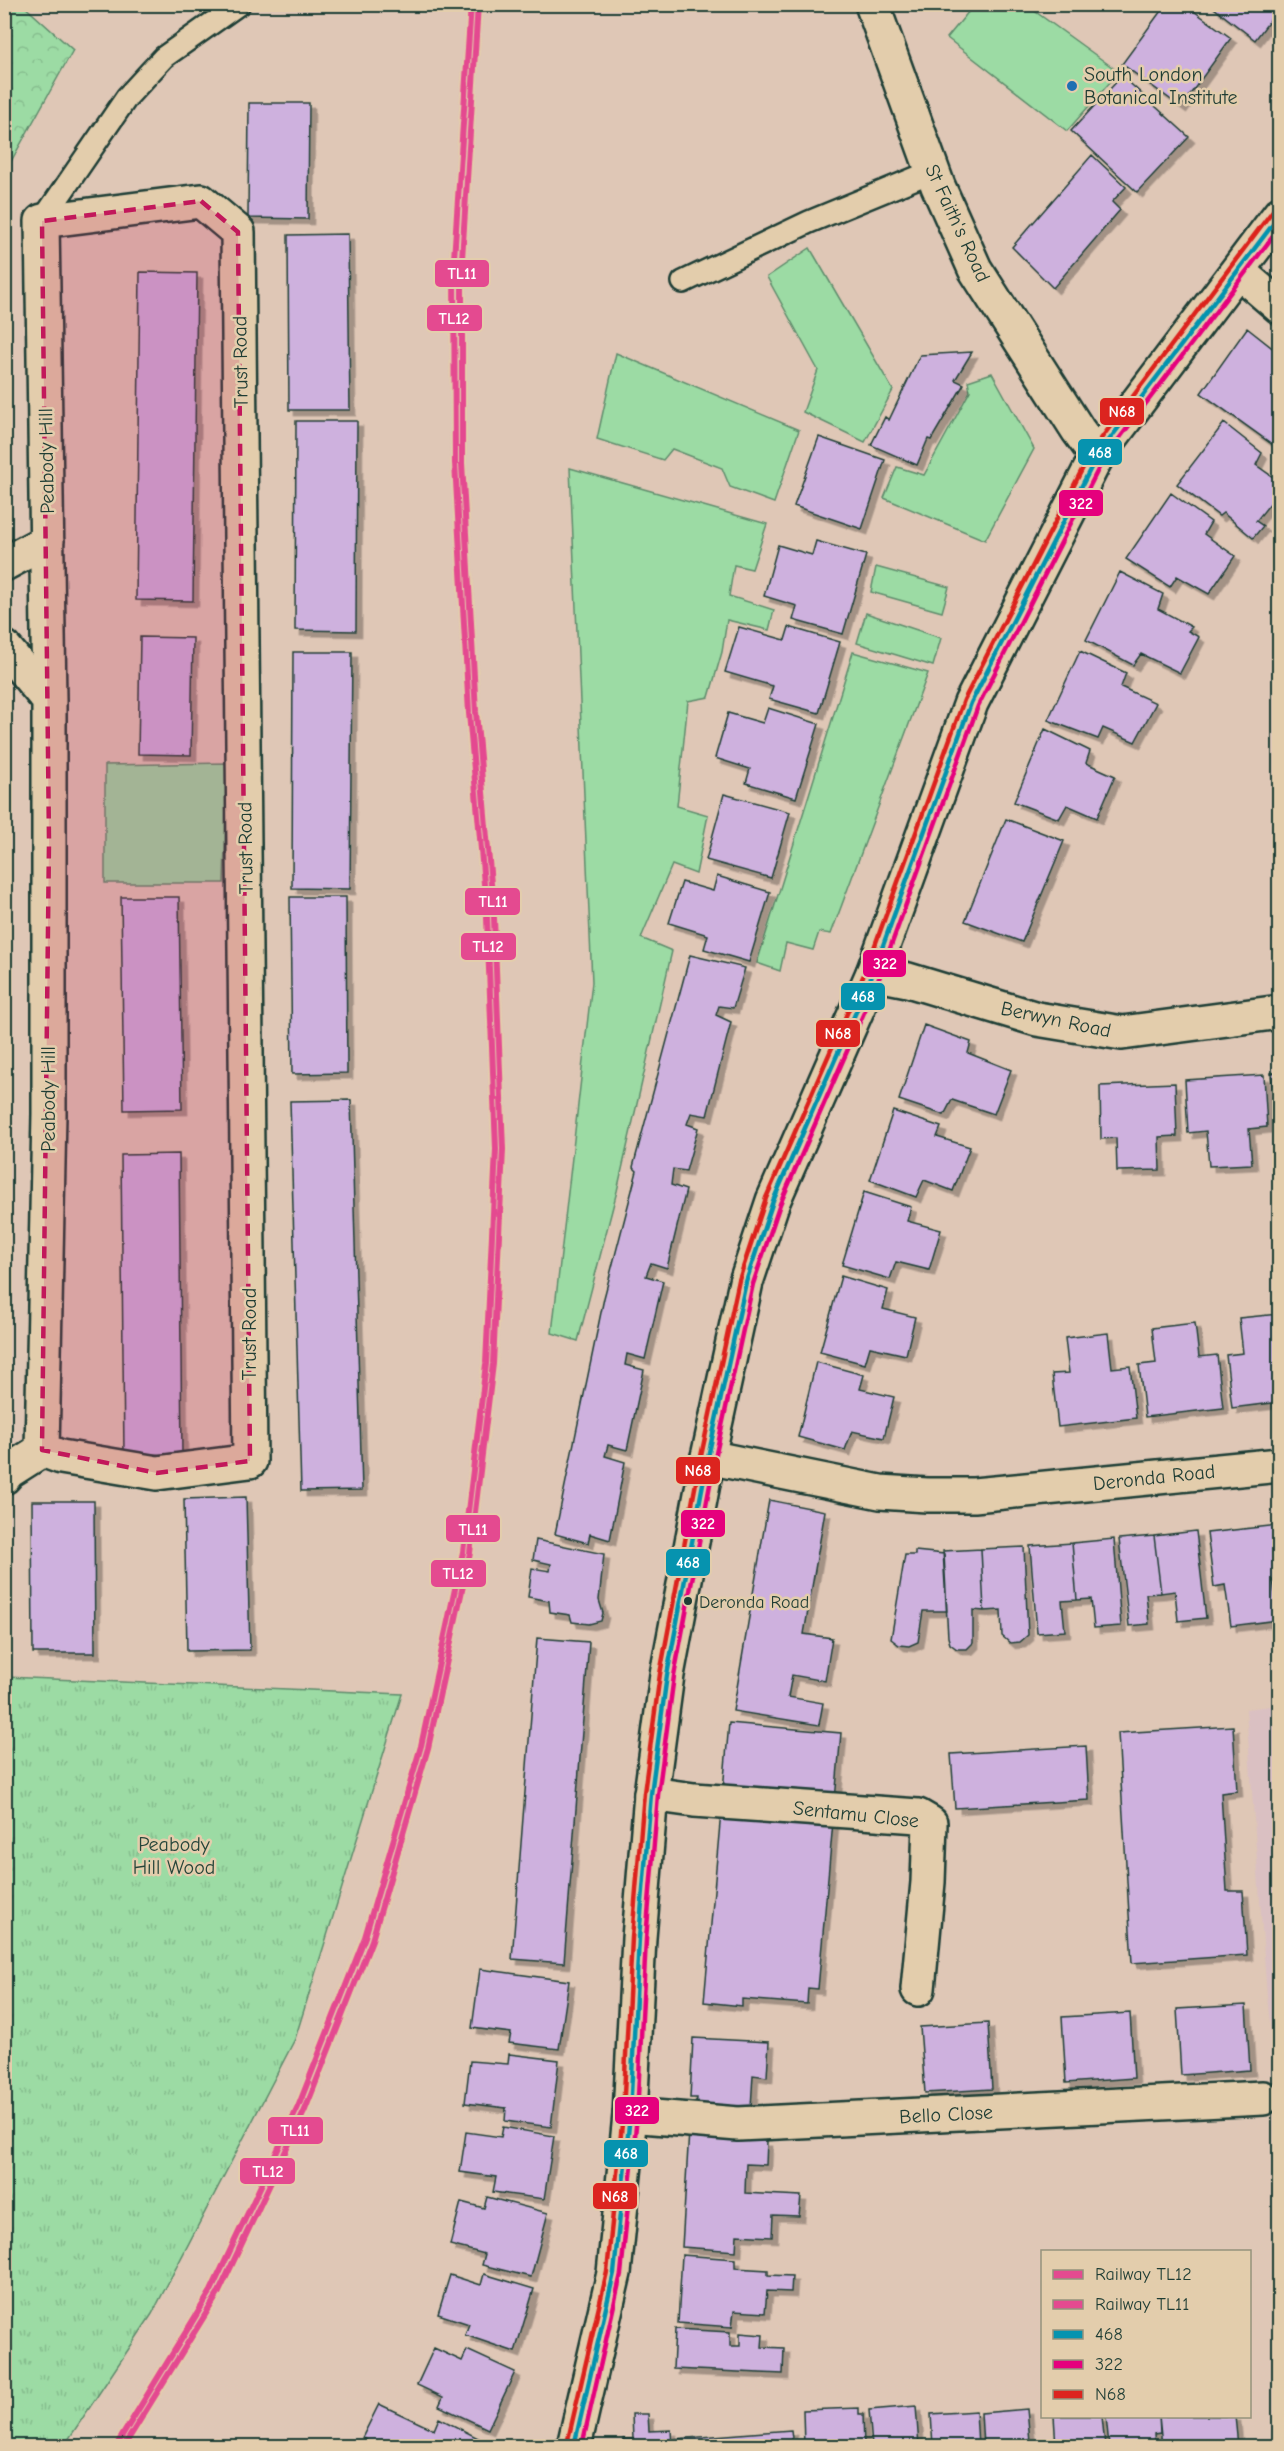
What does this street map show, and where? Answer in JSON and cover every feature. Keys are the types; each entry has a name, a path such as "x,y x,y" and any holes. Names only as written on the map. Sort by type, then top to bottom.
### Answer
{"street":[{"name":"St Faith's Road","path":"872,4 933,171 975,269 1097,456"},
{"name":"Trust Road","path":"42,221 201,201 238,232 250,1461 157,1473 61,1457 42,1450"},
{"path":"574,2446 614,2273 630,2115 639,1938 651,1794 667,1675 708,1457 746,1282 772,1201 873,973 970,703 1097,456 1280,214"},
{"name":"Peabody Hill","path":"42,221 49,701 49,1114 42,1450"},
{"path":"1238,271 1280,307"},
{"path":"4,564 47,541"},
{"path":"4,647 49,701"},
{"name":"Berwyn Road","path":"873,973 908,980 1037,1019 1122,1033 1280,1012"},
{"path":"4,1477 9,1471 42,1450"},
{"name":"Deronda Road","path":"708,1457 880,1492 927,1495 974,1495 1280,1465"},
{"name":"Sentamu Close","path":"651,1794 694,1800 918,1816 930,1822 928,1882 918,1989"},
{"name":"Bello Close","path":"630,2115 738,2124 1263,2098"}],"lane":[{"path":"42,221 127,97 164,57 239,4"},
{"path":"683,282 808,222 933,171"}],"highlighted area":[{"path":"201,201 238,232 250,1461 157,1473 42,1450 49,841 42,221"}],"shaded area":[{"path":"1279,1705 1280,2106 1267,1996 1246,1709"}],"green space":[{"path":"5,4 23,5 73,50 5,172"},
{"path":"974,5 1026,5 1119,72 1067,131 947,38"},
{"path":"810,248 893,390 865,442 803,412 818,370 767,277"},
{"path":"616,353 799,430 774,503 730,487 722,468 672,449 663,460 597,439"},
{"path":"992,373 1034,449 985,540 884,498 897,467 924,475 970,391 968,381"},
{"path":"570,468 767,524 752,569 734,565 729,596 774,610 769,630 727,620 722,652 709,697 688,701 677,806 708,815 696,874 672,865 641,938 672,951 617,1191 578,1341 552,1333 592,982"},
{"path":"876,567 949,587 942,612 871,592"},
{"path":"866,613 941,638 933,666 857,643"},
{"path":"853,652 928,673 831,934 819,932 813,950 786,943 780,971 757,963"},
{"path":"227,763 224,883 105,883 105,765"},
{"name":"Peabody Hill Wood","path":"5,1677 402,1694 295,2039 152,2314 64,2446 5,2446"}],"building":[{"path":"1166,4 1184,4 1231,38 1181,107 1122,64"},
{"path":"1217,4 1280,4 1280,7 1255,40 1214,8"},
{"path":"1122,76 1189,137 1137,192 1071,131"},
{"path":"249,103 309,103 308,219 248,218"},
{"path":"1092,155 1126,187 1112,202 1120,210 1053,288 1012,247"},
{"path":"348,234 350,410 289,410 288,235"},
{"path":"140,272 197,273 193,601 136,600"},
{"path":"1247,328 1280,354 1280,450 1201,393"},
{"path":"972,352 955,380 964,384 931,440 928,439 917,465 871,445 885,417 889,420 920,355"},
{"path":"296,421 357,421 356,631 295,630"},
{"path":"1224,423 1262,453 1256,465 1280,482 1280,491 1256,521 1263,526 1253,538 1223,513 1219,516 1177,484"},
{"path":"819,437 885,460 862,529 794,506"},
{"path":"1171,493 1211,522 1204,534 1235,556 1209,594 1177,576 1170,587 1126,559"},
{"path":"816,541 866,555 843,634 793,620 797,606 764,596 778,545 812,555"},
{"path":"1120,572 1163,594 1158,609 1192,627 1188,631 1199,637 1180,673 1141,654 1133,665 1086,640"},
{"path":"739,627 785,640 789,627 840,642 819,713 769,699 773,686 725,672"},
{"path":"140,637 193,638 191,755 138,754"},
{"path":"1080,651 1126,673 1121,687 1156,703 1135,742 1103,728 1098,739 1048,720"},
{"path":"293,652 352,652 350,889 292,888"},
{"path":"768,708 819,724 796,798 746,783 750,769 715,758 728,713 763,723"},
{"path":"1045,729 1090,751 1086,763 1115,776 1097,818 1067,805 1059,819 1014,802"},
{"path":"724,794 790,812 771,878 706,860"},
{"path":"1006,819 1064,841 1022,942 965,921"},
{"path":"717,876 770,892 749,962 704,949 708,935 669,923 682,882 713,891"},
{"path":"121,897 179,897 182,1109 124,1110"},
{"path":"290,897 346,897 347,1073 292,1074"},
{"path":"690,955 745,968 733,1008 719,1006 716,1015 731,1022 707,1116 691,1113 687,1124 698,1128 686,1171 673,1169 671,1185 686,1190 667,1268 651,1263 646,1276 663,1281 645,1359 627,1354 625,1365 644,1370 627,1450 608,1445 605,1456 625,1462 610,1540 590,1534 588,1543 555,1534 604,1298 637,1171 633,1167"},
{"path":"924,1025 971,1042 968,1053 1011,1070 994,1114 952,1100 944,1115 899,1100"},
{"path":"1280,1072 1280,1125 1276,1125 1271,1073"},
{"path":"1264,1075 1267,1127 1249,1129 1252,1164 1209,1166 1206,1131 1188,1133 1185,1080"},
{"path":"1175,1083 1177,1136 1159,1137 1160,1170 1117,1171 1116,1138 1101,1139 1100,1086"},
{"path":"351,1100 362,1490 301,1491 290,1101"},
{"path":"893,1111 941,1127 937,1137 970,1147 953,1191 924,1180 916,1197 870,1180"},
{"path":"179,1154 182,1454 124,1455 121,1155"},
{"path":"864,1192 911,1207 907,1221 941,1230 929,1270 896,1262 890,1279 842,1265"},
{"path":"841,1276 888,1290 883,1309 915,1317 906,1355 870,1347 865,1364 820,1352"},
{"path":"1280,1314 1280,1402 1232,1408 1226,1355 1243,1353 1239,1318"},
{"path":"1195,1323 1199,1357 1217,1355 1223,1408 1145,1417 1139,1365 1156,1363 1152,1328"},
{"path":"1108,1333 1112,1368 1130,1366 1136,1418 1058,1427 1052,1374 1069,1373 1065,1338"},
{"path":"816,1362 864,1375 860,1389 894,1397 884,1438 852,1431 845,1450 798,1437"},
{"path":"246,1497 250,1650 187,1651 184,1499"},
{"path":"769,1500 825,1511 804,1634 832,1638 825,1681 792,1675 788,1697 823,1703 819,1725 733,1711"},
{"path":"32,1501 94,1501 95,1653 33,1653"},
{"path":"1280,1525 1280,1579 1273,1580 1278,1620 1231,1626 1225,1585 1214,1587 1207,1533"},
{"path":"1196,1531 1206,1618 1178,1621 1175,1591 1161,1593 1154,1536"},
{"path":"1154,1536 1161,1593 1146,1594 1149,1624 1129,1626 1119,1539"},
{"path":"1114,1539 1121,1626 1094,1628 1091,1599 1077,1600 1072,1543"},
{"path":"536,1540 604,1554 599,1600 603,1613 601,1621 589,1624 572,1622 570,1615 550,1612 549,1601 528,1597 532,1568 550,1571 551,1564 533,1560"},
{"path":"1072,1543 1077,1600 1062,1601 1065,1631 1037,1633 1030,1546"},
{"path":"1024,1547 1028,1635 1020,1642 1010,1643 1002,1636 1001,1610 984,1611 981,1549"},
{"path":"981,1549 984,1611 973,1610 973,1643 967,1649 957,1649 950,1644 948,1637 943,1551"},
{"path":"915,1551 944,1554 947,1611 923,1611 918,1642 909,1646 899,1645 891,1639 905,1555 915,1555"},
{"path":"537,1638 589,1642 564,1963 512,1959"},
{"path":"729,1723 841,1733 818,1989 808,1988 807,2004 742,1999 742,2006 704,2002"},
{"path":"1233,1726 1237,1791 1221,1793 1227,1891 1243,1891 1247,1955 1132,1963 1118,1733"},
{"path":"1086,1746 1089,1800 955,1808 951,1754"},
{"path":"480,1969 569,1981 559,2049 509,2043 511,2033 472,2028"},
{"path":"1246,2005 1250,2070 1181,2075 1177,2009"},
{"path":"1130,2013 1134,2078 1066,2083 1062,2017"},
{"path":"988,2023 992,2089 925,2093 920,2027"},
{"path":"693,2038 769,2042 767,2077 753,2075 749,2140 767,2141 766,2165 746,2164 745,2193 801,2196 799,2216 773,2215 772,2237 737,2235 736,2251 682,2247 689,2131 694,2132 697,2098 690,2098"},
{"path":"509,2054 559,2060 551,2127 505,2121 506,2108 465,2103 470,2061 508,2064"},
{"path":"503,2127 554,2136 544,2199 493,2192 496,2177 460,2172 466,2132 501,2137"},
{"path":"487,2197 548,2213 531,2277 482,2265 485,2254 450,2245 461,2202 484,2208"},
{"path":"682,2255 735,2259 735,2268 768,2270 768,2275 792,2276 791,2292 767,2291 765,2313 734,2311 732,2327 678,2323"},
{"path":"484,2274 534,2289 515,2352 465,2335 469,2324 438,2314 450,2275 481,2285"},
{"path":"675,2329 730,2332 730,2346 740,2346 740,2333 763,2335 762,2347 784,2348 783,2374 673,2369"},
{"path":"434,2348 462,2361 467,2350 515,2372 488,2429 439,2406 443,2397 417,2385"},
{"path":"379,2404 434,2430 439,2418 488,2443 486,2446 379,2446 362,2438"},
{"path":"916,2406 919,2446 872,2446 869,2410"},
{"path":"859,2408 859,2414 863,2414 864,2446 804,2446 803,2410"},
{"path":"1027,2409 1030,2441 1034,2441 1035,2446 983,2446 981,2413"},
{"path":"976,2411 978,2446 933,2446 931,2414"},
{"path":"632,2414 648,2414 649,2431 671,2430 672,2446 623,2446 623,2439 633,2439"},
{"path":"1054,2418 1102,2418 1105,2446 1056,2446"},
{"path":"1106,2418 1159,2418 1160,2433 1154,2434 1155,2446 1109,2446"},
{"path":"1159,2418 1235,2418 1238,2446 1162,2446"},
{"path":"791,2430 793,2446 677,2446 676,2439"}],"rail line":[{"name":"TL12","path":"116,2446 211,2291 298,2107 365,1937 421,1746 463,1552 486,1364 496,1149 487,918 469,713 455,463 454,259 471,4"},
{"name":"TL11","path":"124,2446 218,2294 305,2110 372,1940 428,1748 470,1553 493,1364 503,1149 494,918 476,712 462,463 462,259 478,4"}],"transit line":[{"name":"N68","path":"567,2444 607,2272 623,2114 632,1938 644,1793 660,1674 701,1456 739,1280 766,1198 866,970 964,700 1091,452 1274,209"},
{"name":"468","path":"574,2446 614,2273 630,2115 639,1938 651,1794 667,1675 708,1457 746,1282 773,1201 873,973 971,703 1097,456 1280,215"},
{"name":"322","path":"582,2446 621,2274 637,2116 646,1939 658,1795 674,1676 715,1458 753,1284 780,1204 880,976 978,706 1103,460 1280,227"}],"place":[{"name":"South London Botanical Institute","path":"1072,86"},
{"name":"Deronda Road","path":"688,1601"}]}
